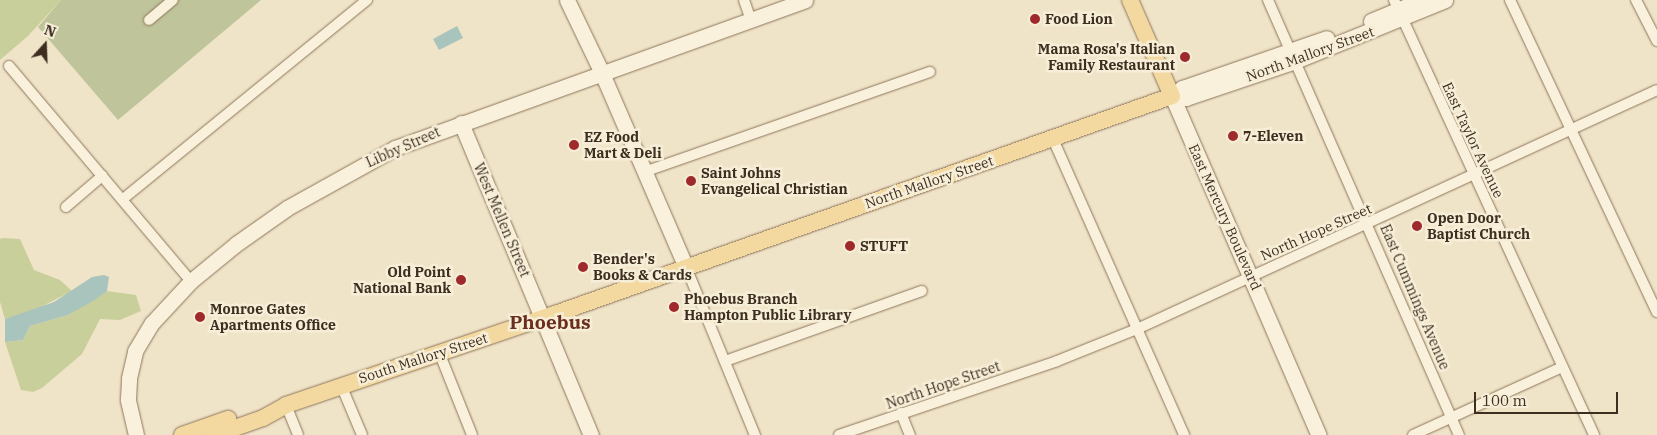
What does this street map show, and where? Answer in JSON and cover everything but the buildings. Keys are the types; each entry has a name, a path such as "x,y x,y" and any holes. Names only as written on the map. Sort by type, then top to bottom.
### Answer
{"main road":[{"path":"567,0 602,71 686,267"},
{"name":"Libby Street","path":"136,435 128,397 136,351 152,323 191,281 236,244 337,178 395,148 461,122 805,0"},
{"name":"East Mercury Boulevard","path":"1130,0 1252,276 1319,435"},
{"name":"North Mallory Street","path":"686,267 1172,96 1186,98 1293,56 1421,0"},
{"name":"North Mallory Street","path":"1398,10 1445,0"},
{"name":"West Mellen Street","path":"461,122 591,435"},
{"name":"South Mallory Street","path":"215,435 262,418 280,407 341,385 543,318 686,267"},
{"name":"South Mallory Street","path":"182,435 257,409 280,407"}],"street":[{"path":"149,20 173,0"},
{"path":"123,199 367,0"},
{"path":"744,0 751,20"},
{"name":"East Cummings Avenue","path":"1268,0 1369,224 1459,435"},
{"path":"1510,0 1572,128 1657,312"},
{"path":"1636,0 1657,41"},
{"name":"East Taylor Avenue","path":"1398,10 1594,435"},
{"path":"8,66 191,281"},
{"path":"644,172 930,72"},
{"name":"North Hope Street","path":"839,435 1057,361 1138,329 1475,176 1572,128 1657,90"},
{"path":"1053,139 1184,435"},
{"path":"66,207 102,176"},
{"path":"686,267 755,435"},
{"path":"724,361 922,291"},
{"path":"439,352 472,435"},
{"path":"1414,435 1562,368"},
{"path":"341,385 362,435"},
{"path":"280,407 298,435"},
{"path":"901,413 910,435"}],"green space":[{"path":"0,0 61,0 28,36 0,60"},
{"path":"61,0 261,0 118,120 38,27"},
{"path":"0,239 20,239 34,270 60,280 72,291 27,314 5,319 0,302"},
{"path":"107,291 136,295 141,311 120,320 100,319 82,354 42,388 33,392 21,390 5,342 23,340 30,326 68,315"}],"water":[{"path":"457,26 463,38 439,50 433,39"},
{"path":"104,275 109,277 107,291 93,301 68,315 30,326 23,340 5,342 5,319 54,302 92,277"}],"place":[{"name":"Food Lion","path":"1035,19"},
{"name":"Mama Rosa's Italian Family Restaurant","path":"1185,57"},
{"name":"7-Eleven","path":"1233,136"},
{"name":"EZ Food Mart & Deli","path":"574,145"},
{"name":"Saint Johns Evangelical Christian","path":"691,181"},
{"name":"Open Door Baptist Church","path":"1417,226"},
{"name":"STUFT","path":"850,246"},
{"name":"Bender's Books & Cards","path":"583,267"},
{"name":"Old Point National Bank","path":"461,280"},
{"name":"Phoebus Branch Hampton Public Library","path":"674,307"},
{"name":"Monroe Gates Apartments Office","path":"200,317"}],"district":[{"name":"Phoebus","path":"550,323"}]}
